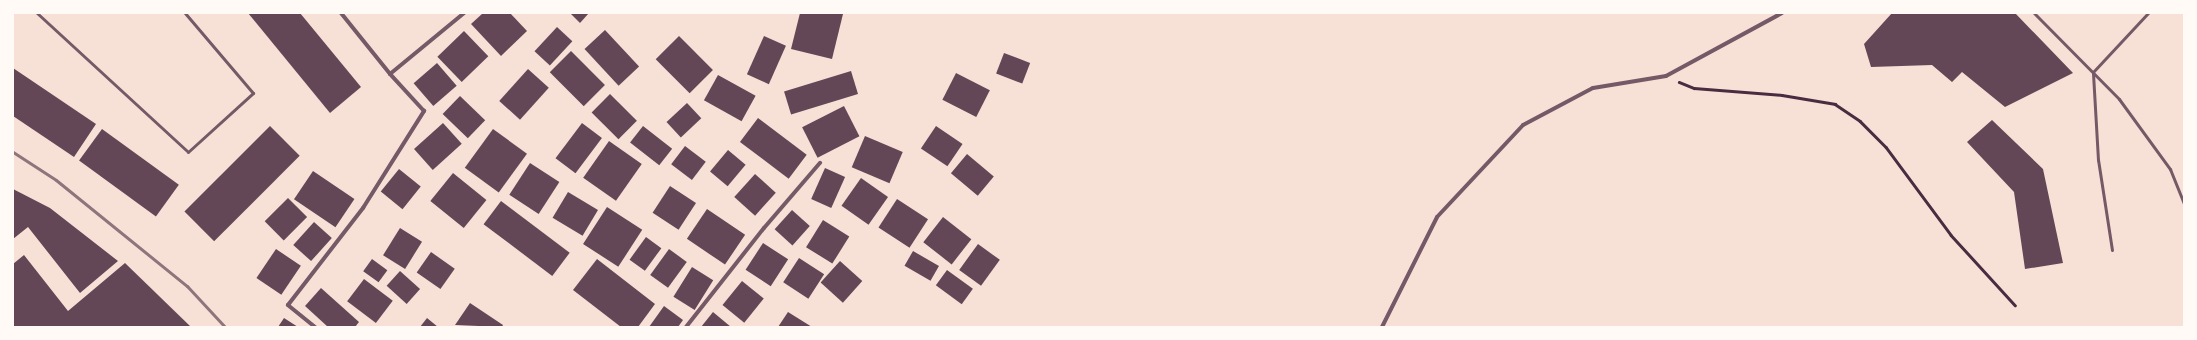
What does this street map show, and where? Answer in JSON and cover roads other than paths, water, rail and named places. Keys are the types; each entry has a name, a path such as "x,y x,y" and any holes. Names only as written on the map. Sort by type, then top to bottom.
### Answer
{"street":[{"path":"315,327 288,305 363,208 424,112 390,74 341,13"},
{"path":"390,74 464,13"},
{"path":"1382,327 1438,217 1523,125 1593,88 1666,76 1782,13"},
{"path":"686,327 764,228 820,162"}],"lane":[{"path":"37,13 188,152 253,93 185,13"},
{"path":"2034,13 2119,99 2170,169 2184,204"},
{"path":"2112,250 2098,160 2093,72 2148,13"}],"railway":[{"path":"13,152 56,180 187,286 225,327"}]}
